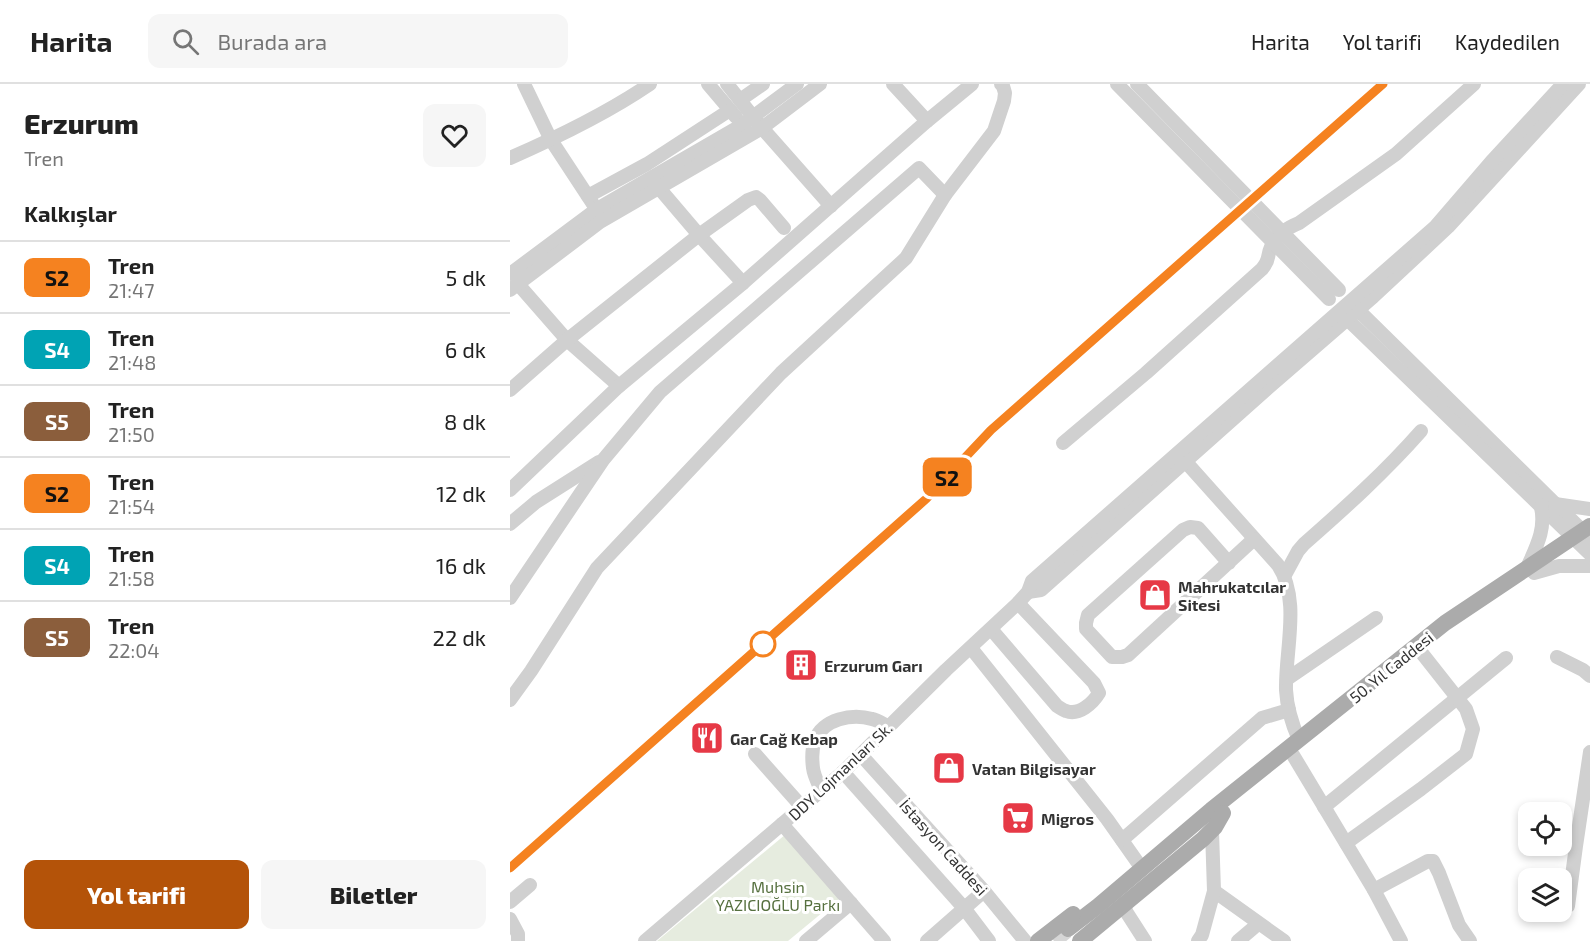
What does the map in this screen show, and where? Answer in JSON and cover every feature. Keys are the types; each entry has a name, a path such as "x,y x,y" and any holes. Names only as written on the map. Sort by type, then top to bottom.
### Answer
{"main road":[{"name":"50. Yıl Caddesi","path":"1074,935 1116,892 1206,825 1445,623 1585,538"},
{"name":"50. Yıl Caddesi","path":"1074,935 1223,813 1296,748 1460,621 1531,571"},
{"name":"50. Yıl Caddesi","path":"1038,941 1193,821 1215,827 1223,813"},
{"name":"50. Yıl Caddesi","path":"1074,935 1124,904 1203,839 1206,825"}],"street":[{"path":"524,84 552,140 597,209"},
{"path":"510,158 552,140 625,102 650,84"},
{"path":"708,84 735,105"},
{"path":"727,84 735,105 748,126"},
{"path":"588,196 647,164 763,84"},
{"path":"513,282 600,222 659,188 748,126 797,84"},
{"path":"762,128 820,84"},
{"path":"893,84 927,121"},
{"path":"510,489 619,386 743,283 972,84"},
{"path":"510,700 597,568 781,373 906,258 945,195 994,131 1004,101 1005,93 1001,84"},
{"path":"1117,84 1343,305 1555,504 1585,538"},
{"path":"1137,84 1343,305 1541,507 1585,538"},
{"path":"1064,443 1262,269 1269,261 1269,250 1286,228 1299,223 1396,154 1474,84"},
{"path":"1563,84 1435,227 1343,305 1259,382 1032,580 1028,592 1041,590 1185,461 1343,305 1448,227 1578,84"},
{"path":"513,282 597,209 748,126 762,128 831,206"},
{"path":"510,597 603,460 660,392 919,168 945,195"},
{"path":"659,188 743,283"},
{"path":"510,390 567,340 699,235 748,200 756,197 760,200 784,228"},
{"path":"513,282 567,340 619,386"},
{"path":"1285,575 1304,544 1397,459 1421,431"},
{"path":"510,524 536,502 603,460"},
{"path":"1185,461 1285,575 1291,604 1286,691 1296,748 1324,807 1374,890 1401,941"},
{"path":"1555,504 1590,509"},
{"path":"1541,507 1542,532 1531,571 1559,566 1590,566"},
{"path":"1228,563 1198,528 1190,527 1089,615 1086,629 1112,657 1128,655 1228,563 1254,539"},
{"name":"DDY Lojmanları Sk.","path":"645,941 843,772 1028,592"},
{"path":"991,629 1057,706 1068,712 1078,712 1095,700 1099,693 1094,683 1018,603"},
{"path":"1287,679 1376,618"},
{"path":"971,648 1107,819 1138,863"},
{"path":"1346,843 1466,754 1473,729 1466,709 1421,652"},
{"path":"1557,657 1590,676"},
{"path":"1324,807 1506,658"},
{"path":"1122,840 1262,718 1289,710"},
{"path":"821,790 814,770 813,758 815,741 822,729 835,721 852,716 871,718 889,727"},
{"path":"1572,890 1583,846 1590,752"},
{"path":"755,754 802,807"},
{"name":"İstasyon Caddesi","path":"861,755 984,891 1025,941"},
{"name":"İstasyon Caddesi","path":"843,772 964,908 989,941"},
{"path":"782,824 884,941"},
{"path":"1202,939 1214,891 1206,825"},
{"path":"1374,890 1428,861 1433,861 1459,925 1470,941"},
{"path":"510,902 530,885"},
{"path":"927,941 984,891"},
{"path":"1214,891 1284,941"},
{"path":"806,941 851,903"},
{"path":"1124,904 1144,941"},
{"path":"510,919 518,934 518,941"},
{"path":"1238,941 1258,924"}],"green space":[{"name":"Muhsin YAZICIOĞLU Parkı","path":"786,834 840,898 788,941 657,941"}],"tunnel":[{"path":"1054,941 1068,929"}],"railway":[{"path":"510,868 926,499 991,431 1383,84"}],"train":[{"name":"S2","path":"510,868 926,499 991,430 1383,84"}],"place":[{"name":"Mahrukatcılar Sitesi","path":"1155,595"},
{"name":"Erzurum Garı","path":"801,665"},
{"name":"Gar Cağ Kebap","path":"707,738"},
{"name":"Vatan Bilgisayar","path":"949,768"},
{"name":"Migros","path":"1018,818"}]}
